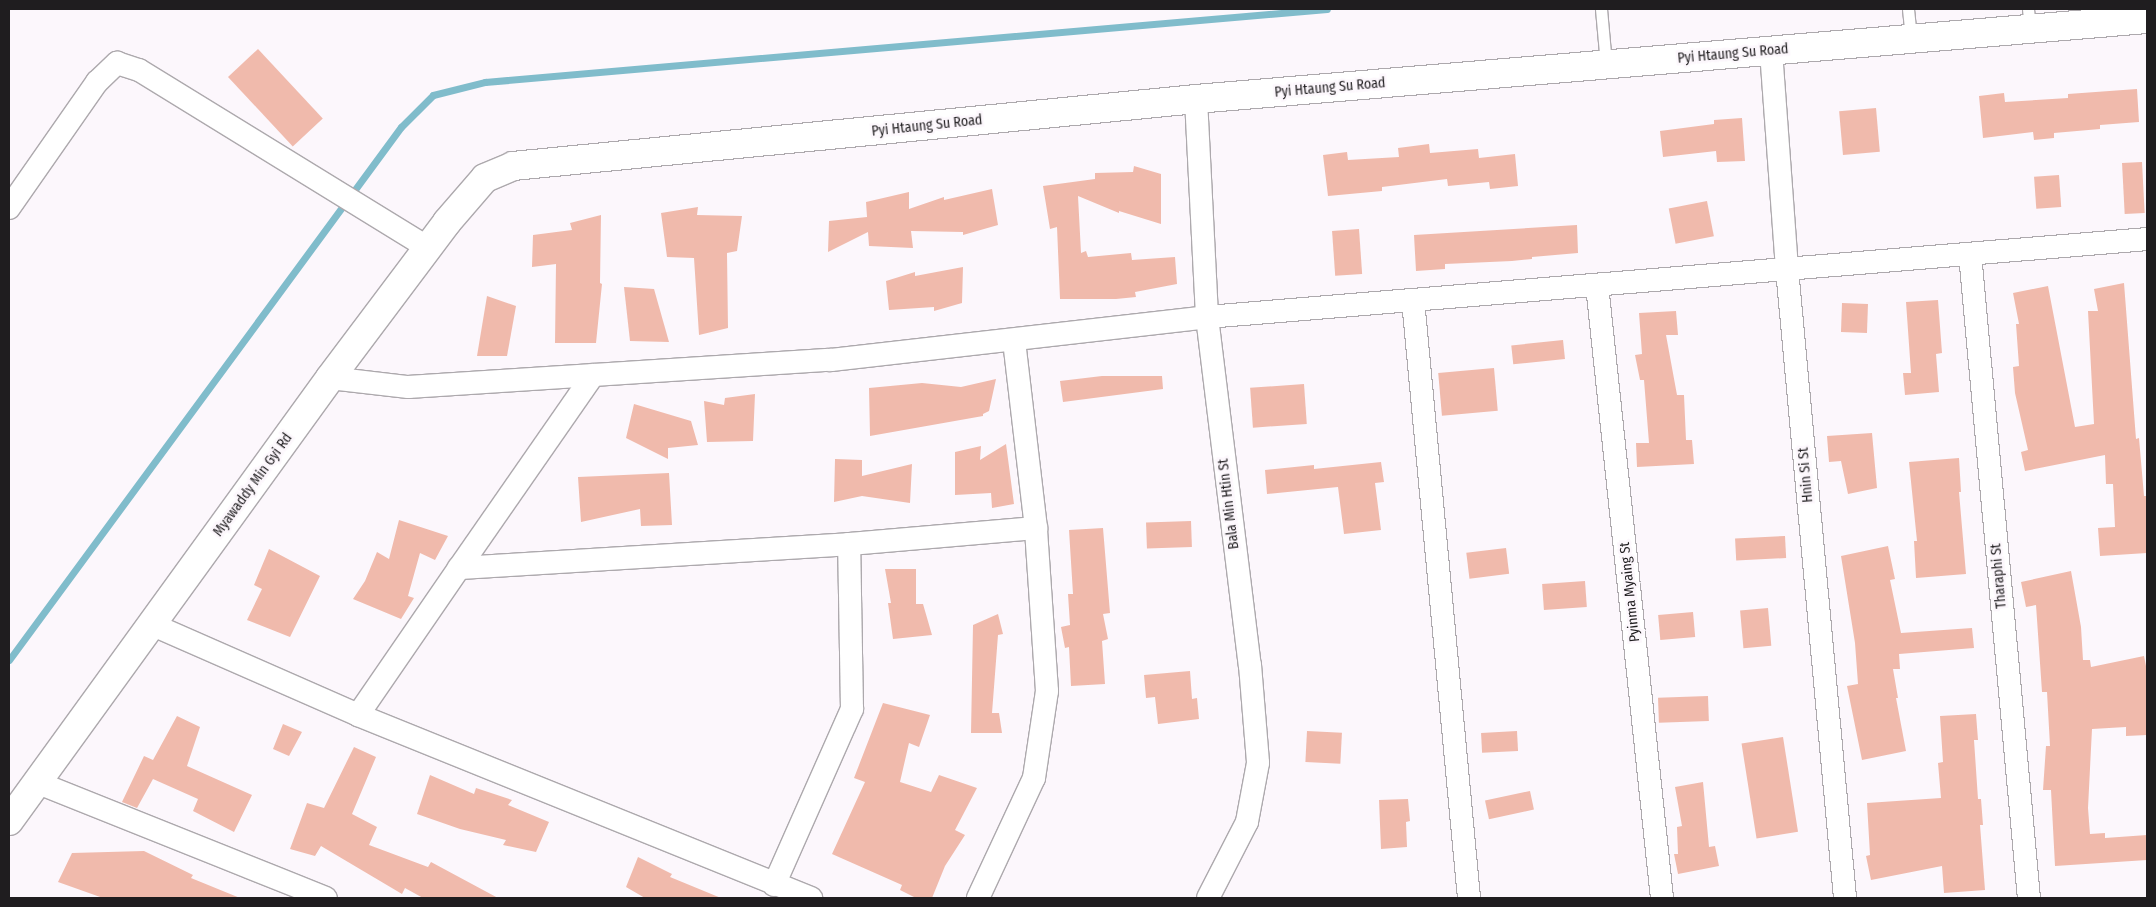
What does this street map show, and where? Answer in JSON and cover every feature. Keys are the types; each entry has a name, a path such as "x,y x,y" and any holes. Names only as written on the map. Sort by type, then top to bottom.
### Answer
{"main road":[{"name":"Pyi Htaung Su Road","path":"513,166 1196,100 1911,39 2029,19 2147,19"},
{"name":"Myawaddy Min Gyi Rd","path":"9,821 330,378 447,222 485,178 513,166"}],"street":[{"name":"Hnin Si St","path":"1771,51 1787,269 1845,898"},
{"path":"9,208 97,82 117,63 139,70 428,248"},
{"name":"Bala Min Htin St","path":"1196,100 1207,317 1250,665 1258,763 1247,822 1208,898"},
{"path":"330,378 408,387 831,360 1014,341 1207,317 2147,239"},
{"name":"Tharaphi St","path":"1970,254 2029,898"},
{"name":"Pyinma Myaing St","path":"1597,285 1662,898"},
{"path":"1413,300 1469,898"},
{"path":"978,898 1034,778 1047,691 1036,528 1014,341"},
{"path":"358,715 592,375"},
{"path":"459,568 850,544 1036,528"},
{"path":"774,885 852,709 850,544"},
{"path":"151,624 358,715 774,885 812,898"},
{"path":"36,782 326,898"}],"lane":[{"path":"1601,9 1606,65"},
{"path":"1908,9 1911,39"}],"building":[{"path":"258,49 323,118 293,146 228,77"},
{"path":"2137,89 2139,122 2100,125 2100,129 2054,133 2054,138 2034,140 2033,132 1983,138 1979,96 2004,93 2005,102 2068,98 2068,94"},
{"path":"1876,108 1880,152 1843,155 1839,111"},
{"path":"1742,118 1745,161 1717,162 1716,151 1663,157 1660,131 1714,124 1714,120"},
{"path":"1429,144 1430,153 1478,149 1479,158 1515,154 1518,186 1490,189 1489,182 1448,186 1447,179 1382,187 1382,191 1328,196 1323,155 1347,152 1348,160 1399,157 1398,148"},
{"path":"2142,162 2145,213 2125,214 2122,163"},
{"path":"1134,166 1161,174 1161,224 1119,211 1119,213 1078,196 1081,253 1086,251 1088,257 1131,253 1132,260 1175,257 1177,284 1135,292 1136,297 1060,299 1057,227 1050,229 1043,186 1095,179 1095,173 1133,172"},
{"path":"2059,175 2061,207 2036,209 2034,177"},
{"path":"992,189 998,225 963,235 963,232 911,231 913,248 869,246 868,232 828,252 829,221 867,217 866,202 909,192 909,209 944,197 944,200"},
{"path":"1707,201 1714,236 1676,244 1669,208"},
{"path":"698,207 697,215 742,216 737,251 727,253 728,328 699,335 694,258 667,257 661,213"},
{"path":"601,215 600,283 602,284 596,343 555,343 556,264 532,267 533,235 572,230 570,223"},
{"path":"1577,225 1578,253 1532,257 1532,259 1512,261 1445,264 1445,269 1416,271 1414,235"},
{"path":"1359,229 1362,274 1335,276 1332,231"},
{"path":"963,267 962,303 934,311 934,307 889,310 886,281 915,272 915,276"},
{"path":"2124,283 2136,439 2139,438 2144,496 2147,496 2147,553 2100,556 2098,528 2115,527 2113,484 2106,484 2105,455 2025,471 2021,452 2028,450 2015,393 2013,367 2019,366 2016,324 2019,324 2013,293 2048,286 2075,427 2094,424 2088,311 2098,311 2094,289"},
{"path":"624,287 654,289 669,342 630,341"},
{"path":"487,296 516,306 507,356 477,356"},
{"path":"1938,300 1942,353 1936,354 1939,392 1905,395 1903,373 1911,373 1906,302"},
{"path":"1842,303 1868,304 1867,333 1841,332"},
{"path":"1676,311 1678,335 1666,335 1677,395 1684,395 1686,440 1692,440 1694,464 1637,467 1636,443 1649,443 1644,380 1640,380 1635,355 1642,354 1639,313"},
{"path":"1563,340 1565,359 1513,364 1511,345"},
{"path":"1494,368 1498,411 1442,416 1438,373"},
{"path":"1102,376 1162,376 1163,389 1063,402 1060,381"},
{"path":"996,379 989,411 983,414 983,416 870,436 869,388 922,383 961,387"},
{"path":"1304,384 1307,424 1253,428 1250,388"},
{"path":"755,394 753,441 707,442 704,401 724,405 725,398"},
{"path":"634,404 691,421 698,445 668,448 668,459 626,438"},
{"path":"1872,433 1877,488 1848,494 1841,461 1829,462 1827,436"},
{"path":"1006,444 1014,504 992,508 991,493 955,495 955,452 981,446 980,460"},
{"path":"1959,458 1961,492 1959,492 1966,574 1916,578 1914,541 1917,541 1909,462"},
{"path":"835,459 862,460 862,476 912,464 910,503 862,496 834,502"},
{"path":"1381,462 1384,482 1375,483 1381,530 1344,534 1338,487 1267,494 1265,470 1314,465 1314,469"},
{"path":"669,473 672,525 641,526 640,509 581,522 578,477"},
{"path":"399,520 448,536 435,560 420,553 408,596 414,598 401,619 353,599 365,581 377,552 389,559"},
{"path":"1191,521 1192,547 1147,549 1146,523"},
{"path":"1103,528 1110,613 1103,614 1108,639 1102,641 1105,684 1071,686 1069,647 1065,648 1061,627 1070,625 1068,594 1073,594 1069,530"},
{"path":"1785,536 1786,558 1736,561 1735,539"},
{"path":"1888,546 1895,579 1890,580 1901,633 1972,628 1974,648 1899,654 1900,669 1893,669 1898,698 1896,698 1906,751 1862,760 1847,686 1858,684 1855,643 1841,556"},
{"path":"1506,548 1509,574 1469,579 1466,553"},
{"path":"269,549 320,576 290,637 247,620 262,589 254,585"},
{"path":"885,569 916,569 916,604 923,604 932,635 893,639 888,603 891,603"},
{"path":"2071,571 2081,627 2083,660 2090,660 2091,667 2144,656 2147,671 2147,735 2126,736 2126,727 2092,729 2088,808 2090,834 2105,833 2105,838 2147,835 2147,860 2055,866 2051,790 2043,790 2046,746 2050,746 2047,692 2042,692 2036,605 2026,607 2021,582"},
{"path":"1585,581 1587,607 1544,610 1542,584"},
{"path":"1768,608 1771,646 1743,648 1740,610"},
{"path":"1693,612 1695,637 1660,640 1658,615"},
{"path":"998,614 1003,634 998,635 992,713 999,713 1002,733 971,733 973,625"},
{"path":"1190,671 1192,699 1197,698 1199,719 1158,724 1155,697 1146,698 1144,675"},
{"path":"1708,696 1709,721 1659,723 1658,698"},
{"path":"883,703 930,715 919,747 909,743 900,782 931,792 939,775 977,788 955,830 965,835 945,866 932,898 916,898 900,890 902,885 832,854 865,782 854,778"},
{"path":"1976,714 1978,740 1974,740 1978,799 1981,799 1983,825 1980,825 1985,890 1944,893 1942,866 1871,880 1866,856 1870,855 1867,803 1941,798 1938,763 1943,762 1940,716"},
{"path":"177,716 200,727 187,766 252,795 234,832 193,811 198,799 153,779 137,808 122,802 144,756 153,760"},
{"path":"283,724 302,732 289,756 273,749"},
{"path":"1307,731 1342,733 1340,764 1305,762"},
{"path":"1517,731 1518,751 1482,753 1481,733"},
{"path":"1783,737 1798,832 1757,838 1742,744"},
{"path":"354,747 376,757 352,814 377,827 369,845 428,867 431,862 498,898 423,898 405,888 402,894 321,846 315,856 290,849 307,803 324,808"},
{"path":"430,775 474,794 476,788 512,800 508,805 549,822 536,852 503,845 506,840 460,829 417,814"},
{"path":"1703,782 1709,847 1715,846 1719,866 1678,874 1674,854 1678,854 1677,827 1682,826 1675,787"},
{"path":"1530,791 1534,810 1489,819 1485,801"},
{"path":"1408,799 1410,821 1406,822 1407,847 1381,849 1379,800"},
{"path":"144,851 193,875 191,878 240,898 103,898 58,882 72,853"},
{"path":"638,857 672,874 670,877 721,898 645,898 626,887"}],"waterway":[{"path":"9,660 401,127 433,95 485,82 1327,9"}]}
